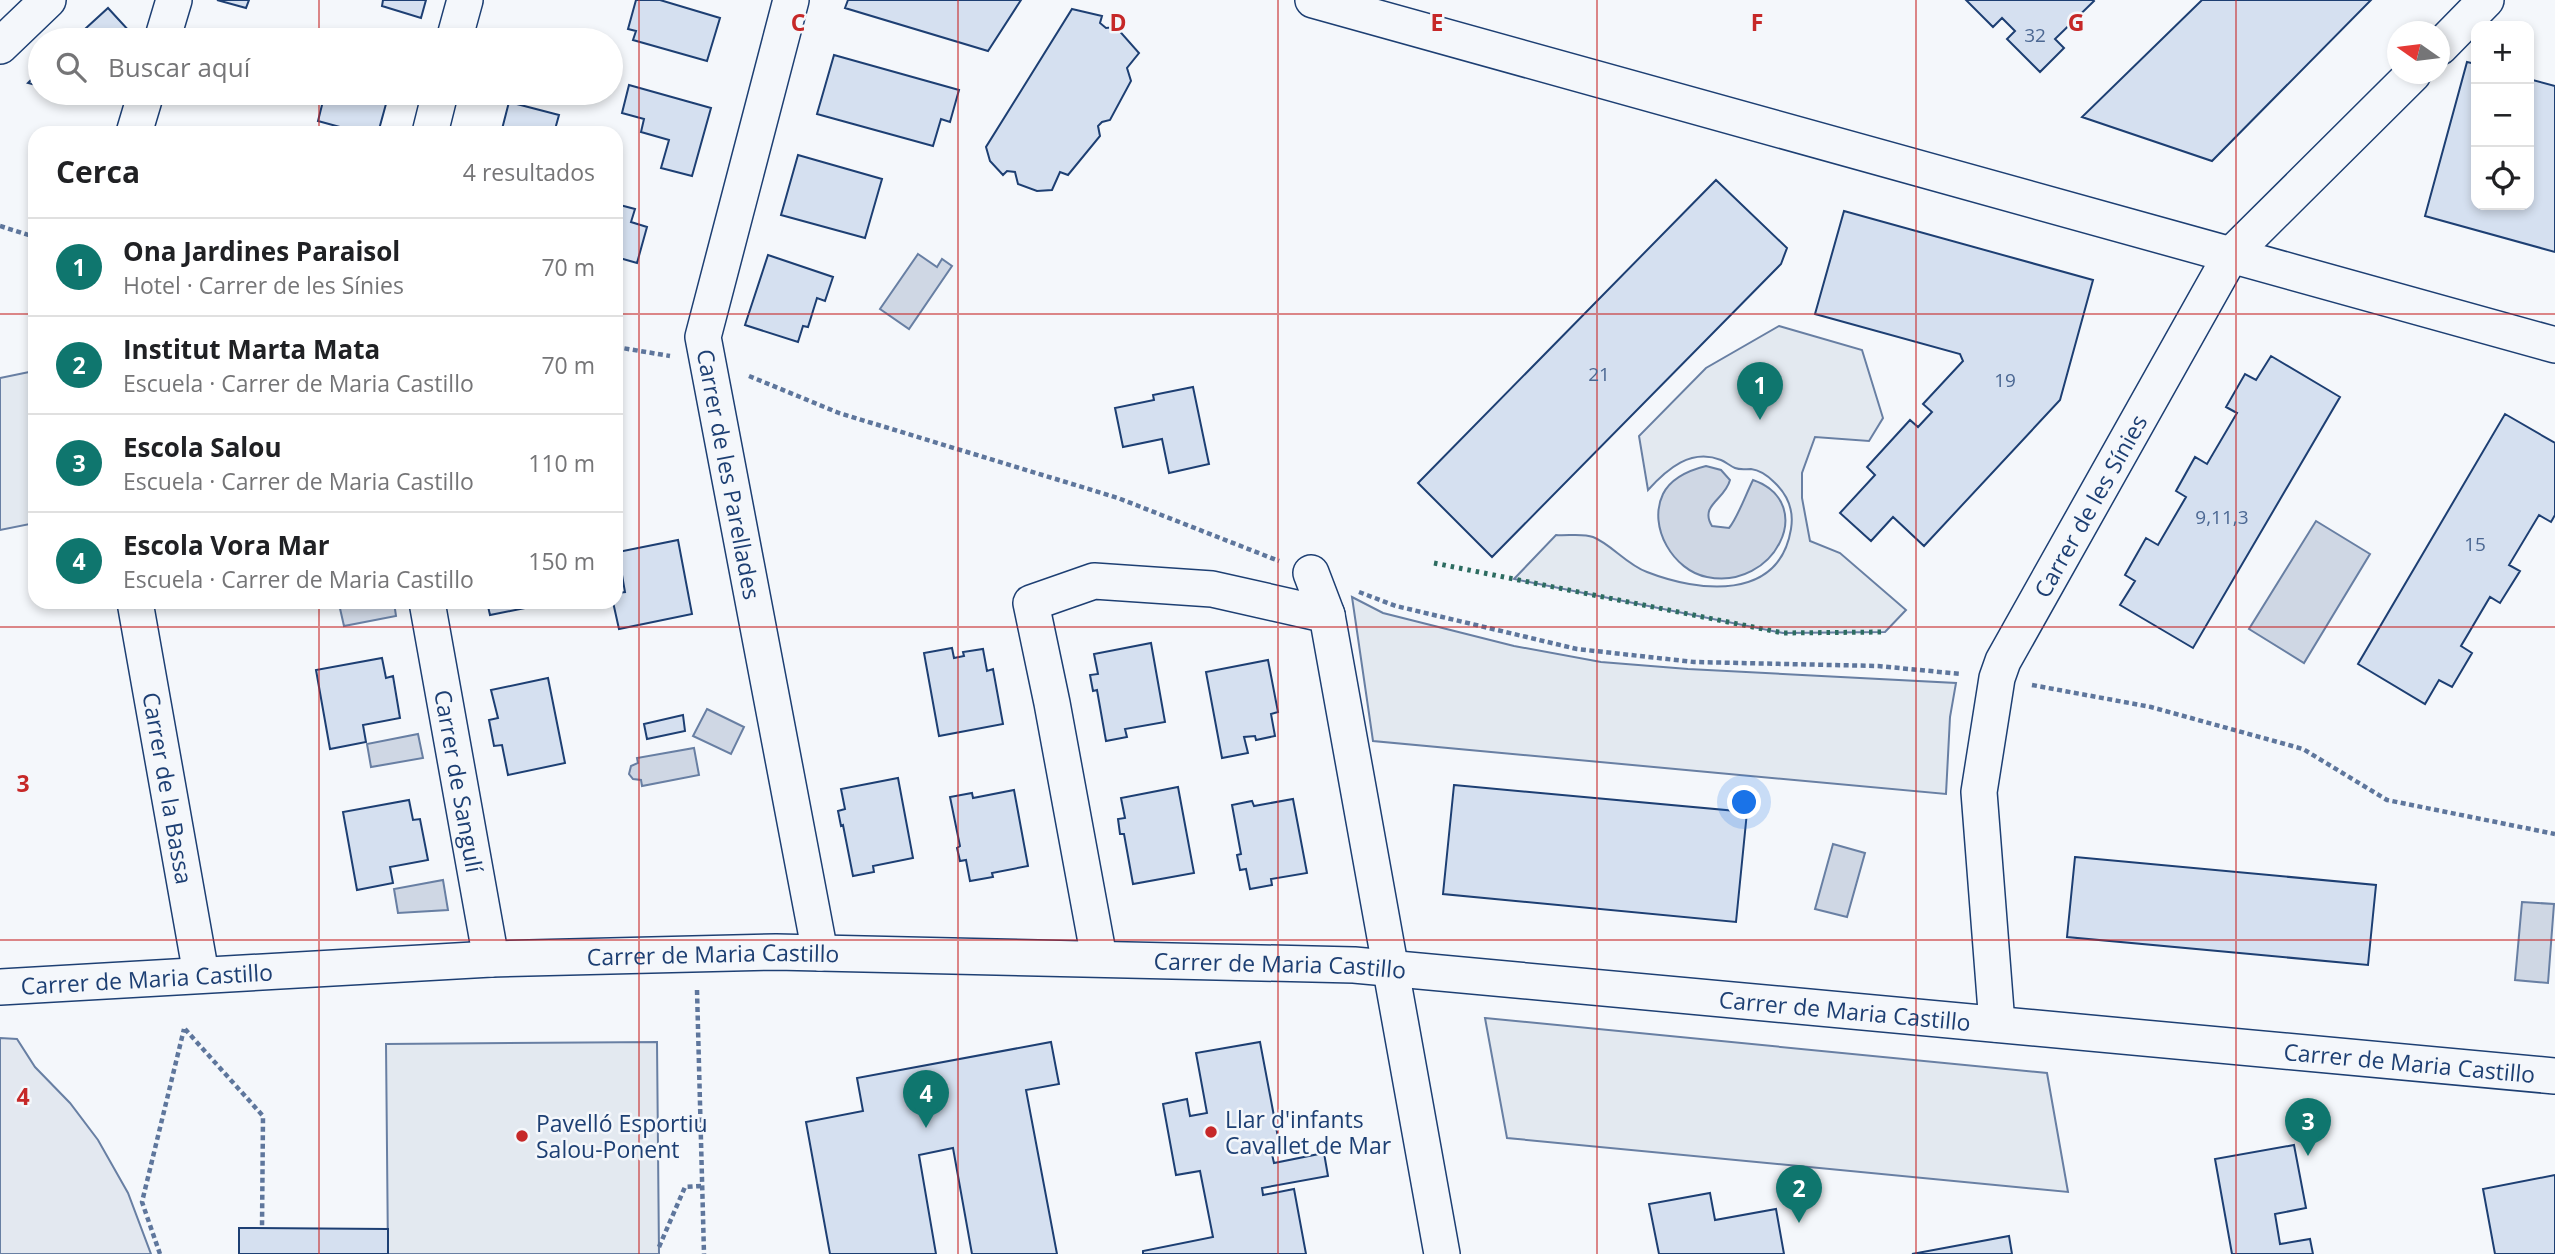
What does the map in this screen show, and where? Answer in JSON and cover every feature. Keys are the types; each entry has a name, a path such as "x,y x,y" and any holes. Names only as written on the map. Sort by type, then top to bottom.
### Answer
{"street":[{"path":"0,46 47,0"},
{"path":"166,28 174,0"},
{"path":"457,28 465,0"},
{"name":"Carrer de les Parellades","path":"791,0 703,338 820,953"},
{"path":"1312,0 2555,345"},
{"path":"2450,37 2486,0"},
{"name":"Carrer de les Sínies","path":"1997,1024 1979,792 1997,678 2003,661 2231,256 2403,84"},
{"path":"136,126 142,105"},
{"path":"431,126 437,105"},
{"path":"1311,573 1327,615 1442,1254"},
{"path":"1099,958 1031,603 1094,581 1212,589 1327,615"},
{"name":"Carrer de la Bassa","path":"136,609 201,974"},
{"name":"Carrer de Sangulí","path":"428,609 491,959"},
{"name":"Carrer de Maria Castillo","path":"0,987 491,959 696,954 820,953 1354,965 2555,1076"}],"path":[{"path":"0,226 28,235"},
{"path":"623,348 721,365 839,413 1118,498 1396,606 1577,649 1694,662 1878,666 1997,678 2151,706 2303,749 2387,800 2555,834"},
{"path":"696,954 704,1254"},
{"path":"160,1254 142,1202 184,1029 263,1116 262,1228"},
{"path":"659,1247 685,1186 702,1186"}],"shaded area":[{"path":"918,254 937,267 942,259 952,266 909,329 880,309"},
{"path":"1779,326 1862,350 1883,418 1869,441 1815,437 1802,473 1802,498 1810,541 1840,553 1906,610 1885,632 1783,633 1514,579 1556,535 1593,537 1640,569 1689,584 1734,585 1754,580 1771,569 1783,553 1792,522 1789,504 1774,482 1757,471 1737,469 1721,460 1700,457 1672,468 1648,490 1639,436 1706,368"},
{"path":"28,372 28,524 0,530 0,378"},
{"path":"1706,466 1721,470 1730,480 1711,507 1709,519 1712,526 1729,528 1753,480 1773,491 1783,507 1785,524 1780,542 1768,559 1752,571 1731,578 1707,577 1684,566 1667,546 1658,520 1659,507 1666,488 1682,476"},
{"path":"2316,521 2370,554 2304,663 2249,629"},
{"path":"1352,597 1383,613 1514,646 1601,662 1956,683 1950,717 1946,794 1373,741"},
{"path":"340,609 395,609 396,616 344,626"},
{"path":"707,709 744,727 731,754 693,736"},
{"path":"418,734 423,758 371,767 367,744"},
{"path":"694,748 699,775 642,786 641,780 633,779 629,774 631,766 638,763 637,758"},
{"path":"1833,844 1865,853 1847,917 1815,909"},
{"path":"443,880 448,910 398,913 394,889"},
{"path":"2522,902 2554,904 2548,983 2515,980"},
{"path":"1485,1018 2047,1073 2068,1192 1507,1138"},
{"path":"0,1038 17,1039 35,1067 70,1103 98,1140 128,1193 151,1254 0,1254"},
{"name":"Pavelló Esportiu Salou-Ponent","path":"657,1042 659,1254 388,1254 386,1044"}],"building":[{"path":"217,0 249,0 246,8"},
{"path":"383,0 426,0 421,18 382,6"},
{"path":"636,0 660,0 720,18 707,61 633,40 636,31 628,29"},
{"path":"848,0 1021,0 988,51 845,8"},
{"path":"1966,0 2094,1 2055,39 2064,48 2040,72 2007,39 2015,31 2002,18 1993,27"},
{"path":"2202,0 2371,0 2212,161 2082,117"},
{"path":"108,8 126,28 86,28"},
{"path":"1072,9 1102,16 1100,23 1106,28 1116,27 1139,53 1127,68 1131,81 1110,120 1098,126 1100,136 1068,175 1060,172 1052,190 1037,191 1018,184 1015,172 1007,171 1003,175 990,161 986,147"},
{"path":"834,55 959,90 950,122 941,119 933,146 817,114"},
{"path":"2467,62 2471,63 2471,210 2534,210 2534,80 2555,86 2555,252 2425,216"},
{"path":"629,85 711,108 692,176 661,168 669,140 641,132 644,119 622,113"},
{"path":"322,105 386,105 380,126 336,126 318,121"},
{"path":"508,105 521,105 559,115 556,126 503,126"},
{"path":"798,155 882,179 865,238 781,215"},
{"path":"1716,180 1787,248 1781,264 1492,557 1418,483"},
{"path":"623,206 635,209 631,222 647,227 637,263 623,259"},
{"path":"1844,211 2093,280 2060,400 1924,546 1893,517 1871,541 1840,513 1875,475 1867,467 1910,420 1918,427 1932,412 1923,404 1963,361 1960,354 1815,314"},
{"path":"768,255 833,277 825,301 817,298 808,327 803,326 798,342 745,325"},
{"path":"2271,356 2340,397 2193,648 2120,605 2135,581 2125,575 2146,538 2158,545 2186,497 2176,491 2195,457 2207,464 2237,413 2226,407 2245,374 2256,380"},
{"path":"1193,387 1209,464 1169,473 1162,439 1123,447 1115,408 1154,400 1153,395"},
{"path":"2505,414 2555,443 2555,515 2551,522 2539,515 2509,565 2520,571 2500,603 2490,597 2461,646 2472,653 2452,687 2439,680 2425,704 2358,664"},
{"path":"678,540 692,614 619,629 615,609 623,609 623,551"},
{"path":"489,609 520,609 490,615"},
{"path":"1151,643 1165,722 1125,729 1127,737 1106,741 1097,690 1093,691 1090,675 1098,674 1094,654"},
{"path":"952,648 954,658 964,656 963,652 983,649 987,671 993,669 1003,724 939,736 924,653"},
{"path":"382,658 386,678 393,676 400,718 363,725 366,742 330,749 316,670"},
{"path":"1268,660 1278,712 1271,714 1275,736 1256,740 1255,736 1244,737 1248,753 1222,758 1206,672"},
{"path":"548,678 565,763 508,775 502,745 494,746 489,720 498,718 491,690"},
{"path":"683,715 685,731 647,739 644,724"},
{"path":"898,778 913,858 873,866 874,872 853,876 838,811 845,809 841,789"},
{"path":"1454,785 1747,812 1736,922 1443,894"},
{"path":"1178,787 1194,873 1133,884 1124,834 1120,834 1118,819 1125,818 1121,798"},
{"path":"1014,790 1028,866 992,873 993,877 970,881 966,860 960,861 957,848 960,846 950,797 972,793 973,798"},
{"path":"1293,799 1307,873 1271,879 1272,885 1250,889 1246,869 1240,870 1237,855 1241,854 1232,805 1252,801 1254,806"},
{"path":"409,800 413,820 420,819 428,860 390,867 393,883 357,890 343,812"},
{"path":"2075,857 2376,885 2368,965 2067,937"},
{"path":"1051,1042 1059,1084 1026,1090 1057,1254 972,1254 953,1148 919,1155 936,1254 830,1254 806,1122 863,1111 857,1078"},
{"path":"1260,1042 1280,1148 1271,1150 1274,1163 1324,1153 1328,1176 1262,1188 1263,1195 1294,1189 1306,1254 1143,1254 1143,1251 1213,1237 1200,1171 1176,1175 1163,1104 1187,1099 1190,1116 1207,1113 1196,1053"},
{"path":"2294,1145 2306,1208 2275,1214 2280,1244 2310,1239 2313,1254 2232,1254 2215,1159"},
{"path":"2555,1175 2555,1254 2495,1254 2483,1189"},
{"path":"1710,1193 1715,1220 1776,1209 1784,1254 1659,1254 1649,1204"},
{"path":"239,1228 388,1229 388,1254 239,1254"},
{"path":"2009,1236 2012,1254 1912,1254"}],"hedge":[{"path":"1434,563 1783,633 1885,632"}],"place":[{"name":"Ona Jardines Paraisol","path":"1760,420"},
{"name":"Escola Vora Mar","path":"926,1128"},
{"name":"Llar d'infants Cavallet de Mar","path":"1211,1132"},
{"name":"Pavelló Esportiu Salou-Ponent","path":"522,1136"},
{"name":"Escola Salou","path":"2308,1156"},
{"name":"Institut Marta Mata","path":"1799,1223"}]}
